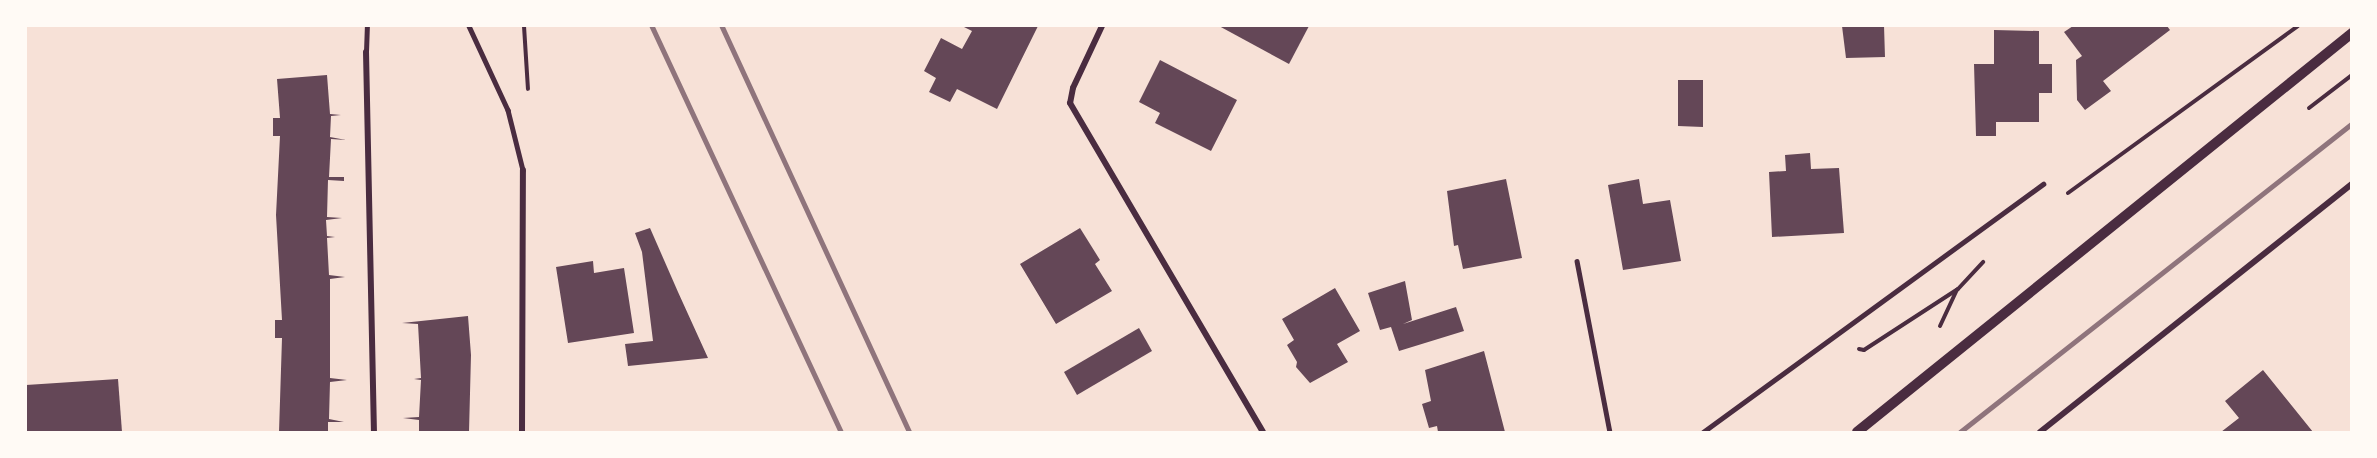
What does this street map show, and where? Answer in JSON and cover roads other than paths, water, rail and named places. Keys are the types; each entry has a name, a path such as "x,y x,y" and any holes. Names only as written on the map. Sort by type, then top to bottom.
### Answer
{"street":[{"path":"1102,26 1073,88 1070,103 1263,432"},
{"path":"1857,432 2352,33"},
{"path":"366,52 374,432"},
{"path":"522,432 523,170"},
{"path":"2040,432 2352,184"}],"lane":[{"path":"366,52 367,26"},
{"path":"469,26 508,110 523,170"},
{"path":"1703,432 2043,184"},
{"path":"1577,261 1610,432"}],"railway":[{"path":"652,26 841,432"},
{"path":"722,26 910,432"},
{"path":"1960,432 2352,123"}]}
